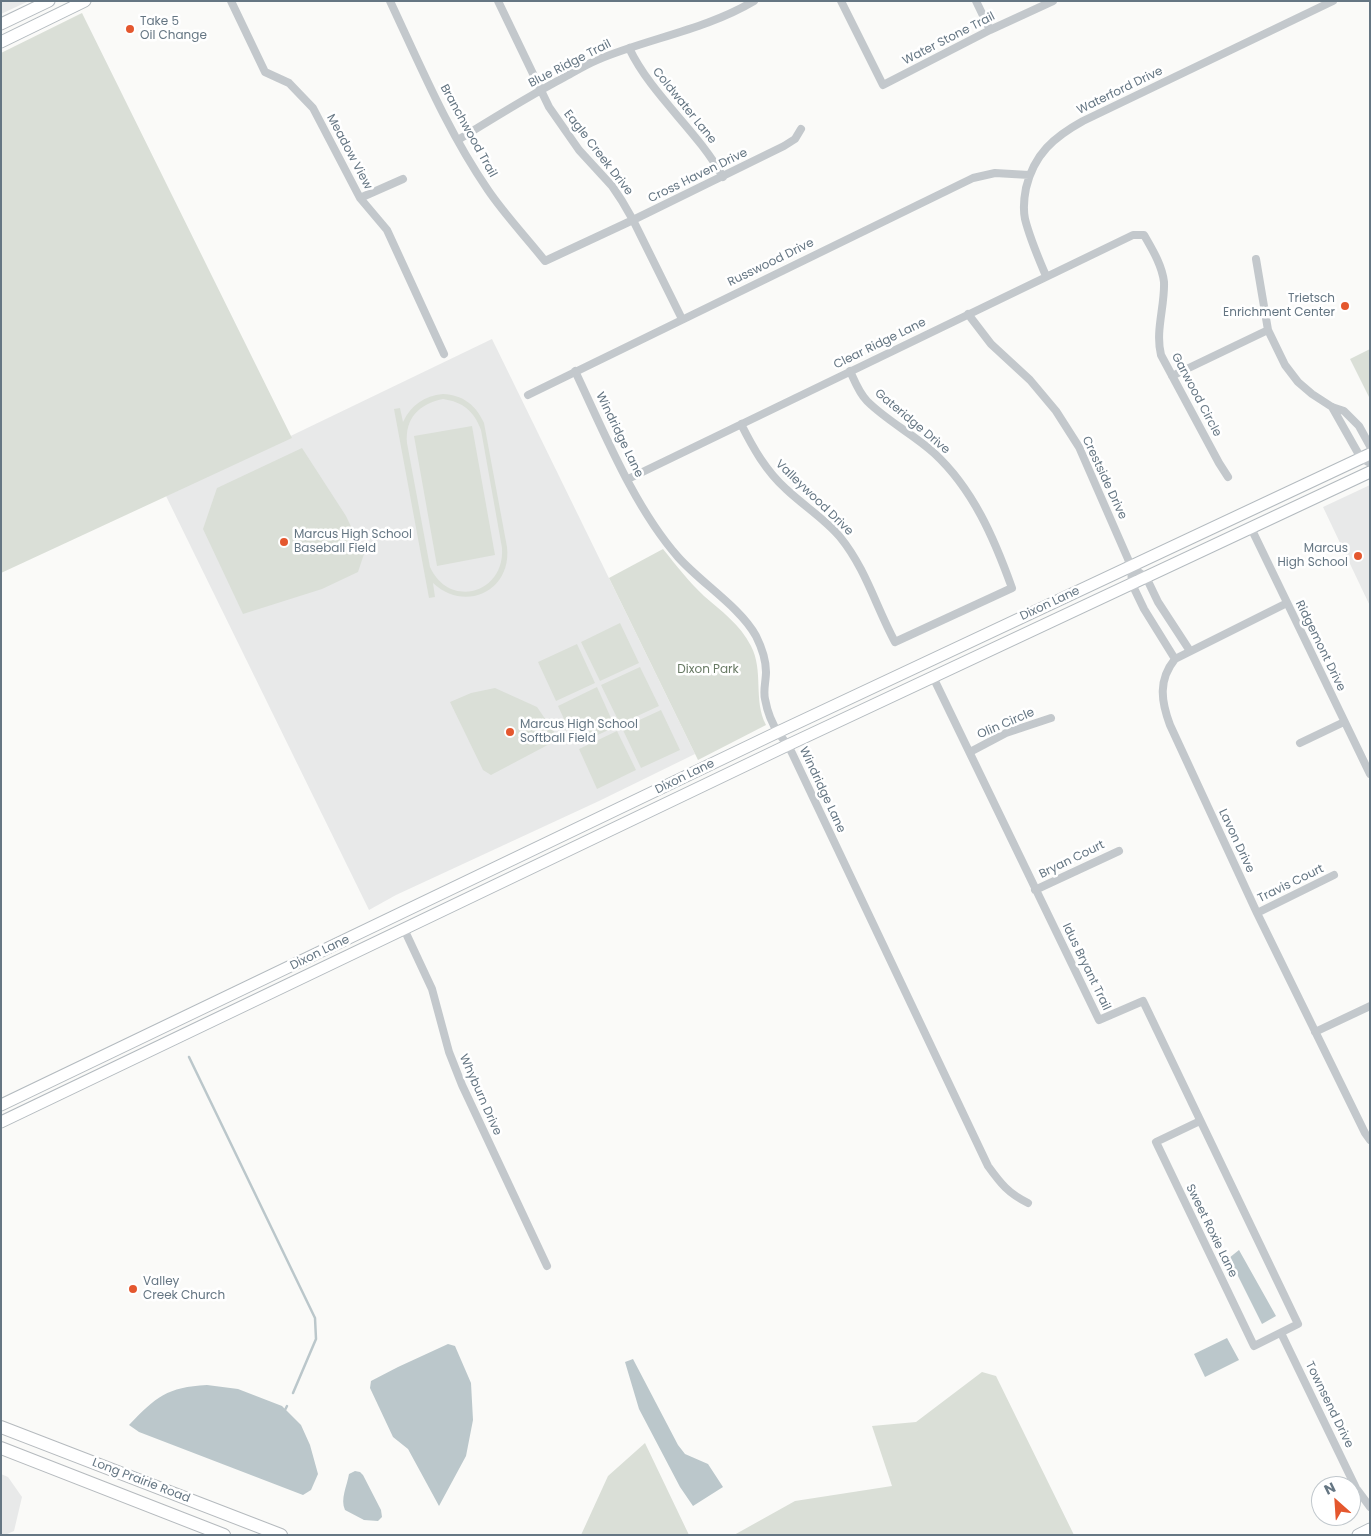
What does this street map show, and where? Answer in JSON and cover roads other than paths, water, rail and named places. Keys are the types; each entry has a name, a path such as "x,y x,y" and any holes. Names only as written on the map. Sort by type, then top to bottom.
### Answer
{"main road":[{"path":"1,24 49,1"},
{"path":"1,42 84,1"},
{"name":"Dixon Lane","path":"6,1103 778,732 1367,458"},
{"name":"Dixon Lane","path":"1,1122 788,745 1370,472"},
{"path":"260,982 266,995"},
{"path":"6,1103 18,1113"},
{"name":"Long Prairie Road","path":"1,1426 281,1535"},
{"name":"Long Prairie Road","path":"1,1448 224,1535"},
{"path":"1358,1535 1370,1529"}],"street":[{"name":"Meadow View","path":"231,1 265,72 289,83 313,108 360,198 387,230 444,354"},
{"name":"Branchwood Trail","path":"390,1 458,140 488,190 545,261"},
{"name":"Eagle Creek Drive","path":"498,1 540,90 579,150 612,186 633,220 682,319"},
{"name":"Blue Ridge Trail","path":"458,140 540,90 595,61 705,24 736,12 754,1"},
{"name":"Water Stone Trail","path":"841,1 883,85 990,30 1052,1"},
{"path":"976,1 990,30"},
{"name":"Waterford Drive","path":"1046,276 1025,217 1024,198 1029,175 1036,160 1049,144 1083,120 1333,1"},
{"name":"Coldwater Lane","path":"629,48 641,70 707,151 723,177"},
{"name":"Cross Haven Drive","path":"545,261 784,146 795,139 800,129"},
{"name":"Russwood Drive","path":"528,394 973,178 995,173 1029,175"},
{"path":"360,198 403,179"},
{"name":"Clear Ridge Lane","path":"628,478 1133,234 1144,235"},
{"name":"Garwood Circle","path":"1144,235 1160,264 1164,280 1164,298 1158,342 1162,355 1228,477"},
{"path":"1256,259 1268,330 1285,365 1298,382 1332,407 1344,411 1359,426 1370,446"},
{"name":"Crestside Drive","path":"968,314 991,344 1030,380 1056,411 1075,440 1090,470 1131,567"},
{"path":"1172,376 1268,330"},
{"name":"Windridge Lane","path":"575,371 639,502 660,534 678,558 727,604 755,634 761,646 766,670 764,697 778,732 788,745 988,1166 1000,1184 1011,1194 1028,1203"},
{"name":"Gateridge Drive","path":"850,371 866,400 934,454 964,488 987,526 1012,588 895,642"},
{"path":"1332,407 1367,458"},
{"name":"Valleywood Drive","path":"741,424 760,459 772,474 786,490 823,520 853,554 865,574 882,617 895,642"},
{"name":"Ridgemont Drive","path":"1251,528 1370,774"},
{"path":"1131,567 1146,577 1158,602 1190,651"},
{"path":"1131,567 1132,584 1144,608 1175,659 1287,603"},
{"name":"Lavon Drive","path":"1175,659 1167,671 1161,690 1165,712 1257,913 1370,1140"},
{"name":"Idus Bryant Trail","path":"933,677 1099,1020 1143,1001 1298,1324 1281,1332"},
{"name":"Olin Circle","path":"970,752 1006,734 1051,718"},
{"path":"1300,744 1344,722"},
{"name":"Bryan Court","path":"1035,890 1119,850"},
{"name":"Travis Court","path":"1257,913 1334,875"},
{"name":"Whyburn Drive","path":"404,929 432,989 449,1052 462,1085 547,1266"},
{"path":"1315,1032 1370,1006"},
{"name":"Sweet Roxie Lane","path":"1200,1121 1156,1142 1254,1346 1281,1332"},
{"name":"Townsend Drive","path":"1281,1332 1350,1476"},
{"name":"Townsend Drive","path":"1361,1495 1370,1508"}],"waterway":[{"path":"189,1057 315,1318 316,1339 293,1393"},
{"path":"285,1410 287,1406"}],"place":[{"name":"Take 5 Oil Change","path":"130,29"},
{"name":"Trietsch Enrichment Center","path":"1345,306"},
{"name":"Marcus High School Baseball Field","path":"284,542"},
{"name":"Marcus High School","path":"1358,556"},
{"name":"Marcus High School Softball Field","path":"510,732"},
{"name":"Valley Creek Church","path":"133,1289"}],"park label":[{"name":"Dixon Park","path":"708,670"}]}
